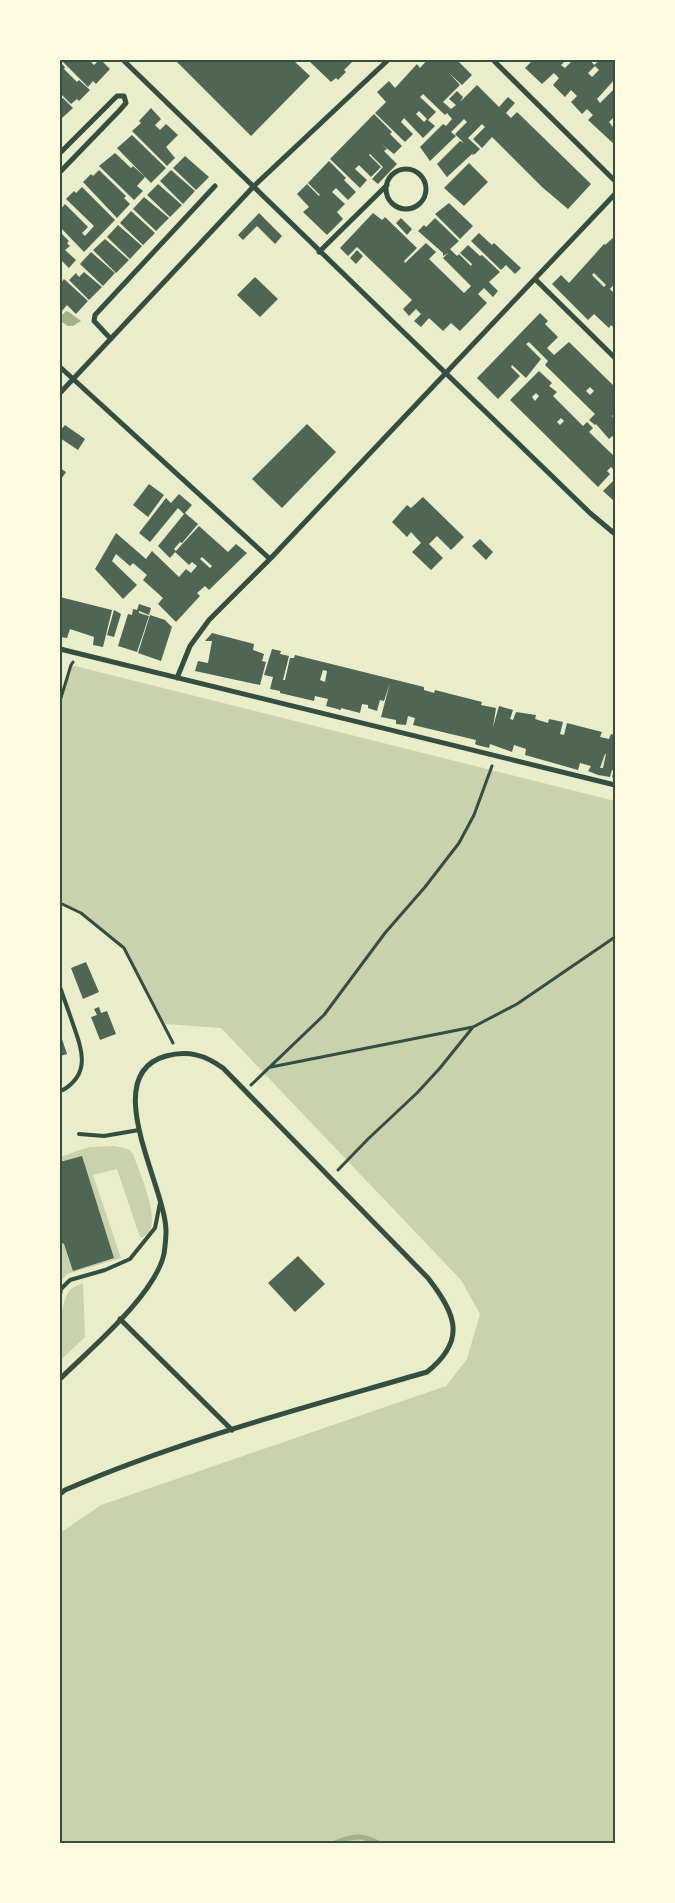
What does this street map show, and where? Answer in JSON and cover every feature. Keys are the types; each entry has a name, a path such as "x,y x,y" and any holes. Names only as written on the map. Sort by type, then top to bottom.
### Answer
{"street":[{"path":"123,60 254,186 319,252 590,513 615,534"},
{"path":"60,393 254,186 388,60"},
{"path":"492,60 615,181"},
{"path":"60,153 116,96 124,96 126,103 60,172"},
{"path":"96,115 106,124"},
{"path":"66,147 75,156"},
{"path":"319,252 387,185 392,175 398,171 412,170 423,178 426,191 424,198 415,207 401,208 391,202 388,197 387,185"},
{"path":"111,339 94,321 95,315 215,186"},
{"path":"177,678 190,646 209,620 447,374 615,194"},
{"path":"535,279 615,358"},
{"path":"60,367 270,559"},
{"path":"60,649 615,784"},
{"path":"60,1379 142,1296 154,1278 164,1255 166,1230 160,1201 139,1130 134,1096 138,1081 145,1068 160,1058 178,1053 191,1053 212,1060 223,1068 428,1278 443,1298 451,1315 453,1331 451,1343 446,1354 428,1372 232,1430 109,1471 60,1494"},
{"path":"120,1319 232,1430"}],"lane":[{"path":"60,987 83,1060 77,1079 63,1090"},
{"path":"79,1134 104,1136 139,1130"},
{"path":"60,1295 61,1288 70,1280 105,1270 130,1259 155,1228 160,1201"}],"path":[{"path":"60,702 71,665 82,654"},
{"path":"245,1090 324,1014 385,933 425,887 459,843 474,815 496,755"},
{"path":"60,903 81,913 124,948 178,1053"},
{"path":"271,1067 473,1027 517,1004 615,936"},
{"path":"330,1178 417,1093 473,1027"}],"shaded area":[{"path":"66,311 81,321 73,326 68,326 60,321 60,317"},
{"path":"71,665 615,801 615,1843 60,1843 60,1533 101,1505 446,1386 467,1359 480,1314 461,1280 221,1028 164,1024 124,948 81,913 60,903 60,701"},
{"path":"114,1146 128,1149 133,1154 150,1203 152,1223 150,1230 142,1238 140,1237 117,1169 93,1175 121,1258 67,1274 60,1282 60,1157 89,1147"},
{"path":"83,1283 85,1337 60,1361 60,1333 64,1302 72,1288"}],"building":[{"path":"61,60 89,60 94,65 101,60 110,69 96,84 93,81 88,87"},
{"path":"175,60 293,60 310,76 251,136"},
{"path":"308,60 354,60 344,70 346,72 338,80 336,78 331,82"},
{"path":"427,60 457,60 472,75 462,85 449,73 460,85 443,102 451,109 456,105 449,99 457,91 463,97 460,102 477,85 499,107 508,97 515,103 506,113 511,118 517,112 591,184 568,209 542,187 492,137 482,148 473,139 485,127 482,124 468,138 480,149 447,177 437,164 460,141 464,143 455,134 467,122 464,119 451,132 456,136 430,161 420,147 443,124 446,126 452,119 447,113 445,115 423,94 420,97 436,112 428,120 435,126 423,138 404,118 401,122 413,134 405,142 375,113 386,102 377,92 389,81 395,88 417,64 420,68","holes":["419,111 427,119 424,122 416,114"]},
{"path":"533,60 566,60 561,65 565,68 573,60 590,60 594,65 600,60 615,60 615,79 597,99 600,103 615,88 615,116 609,122 613,127 615,125 615,145 588,120 593,115 587,109 582,114 571,102 577,96 571,90 565,97 553,85 559,78 554,73 542,84 525,68","holes":["595,66 599,70 592,77 588,73"]},
{"path":"60,62 77,82 79,80 90,90 79,101 77,99 71,104 60,93"},
{"path":"63,98 73,108 62,118 60,116 60,99"},
{"path":"151,108 161,119 155,125 160,130 166,124 178,135 166,147 175,158 167,166 132,131 141,123 139,121"},
{"path":"374,114 392,132 390,134 402,146 394,154 380,143 387,149 384,151 397,164 378,184 372,179 383,167 370,154 381,167 371,177 359,165 355,169 367,180 360,188 330,159"},
{"path":"132,135 166,168 151,183 117,148"},
{"path":"115,153 131,168 133,166 145,177 137,186 143,191 134,200 99,166"},
{"path":"185,156 209,177 196,190 173,168"},
{"path":"329,161 346,178 344,180 356,192 348,200 336,188 332,192 345,204 337,212 343,219 327,235 303,212 309,207 297,194 307,184 320,195 308,183"},
{"path":"469,163 488,182 464,206 444,188"},
{"path":"99,170 126,196 124,198 130,204 117,218 83,182 91,174 93,176"},
{"path":"171,170 195,191 183,204 160,181"},
{"path":"158,184 182,205 170,217 147,195"},
{"path":"82,187 115,220 84,252 60,227 60,210 65,204 88,227 82,233 85,236 94,226 66,199 74,191 76,193"},
{"path":"144,197 169,218 156,231 133,209"},
{"path":"449,203 473,226 460,239 435,214"},
{"path":"131,211 155,233 143,245 120,223"},
{"path":"259,213 282,236 275,244 257,226 243,240 238,235"},
{"path":"373,213 382,220 385,217 417,248 404,261 405,263 426,243 436,252 429,259 464,293 471,286 443,258 448,253 443,256 443,253 418,231 424,225 426,227 435,218 459,241 450,249 457,256 459,254 471,266 472,264 460,253 468,245 500,272 489,282 498,291 493,297 484,288 478,294 487,303 460,331 451,323 443,331 429,318 421,327 414,321 421,314 416,309 409,316 403,309 412,300 357,247 348,256 340,248"},
{"path":"401,218 412,229 407,235 396,223"},
{"path":"118,225 142,246 130,259 107,237"},
{"path":"60,232 69,241 67,243 70,246 65,250 76,260 69,268 60,259"},
{"path":"479,233 492,245 494,243 521,268 515,274 506,265 501,270 471,241"},
{"path":"615,236 615,283 610,289 615,294 615,329 611,325 609,328 594,314 588,320 552,284 561,275 569,283","holes":["594,273 606,285 604,287 592,275"]},
{"path":"105,239 129,260 116,273 93,250"},
{"path":"357,250 363,256 356,264 350,258"},
{"path":"91,252 115,273 103,286 80,264"},
{"path":"84,272 102,287 89,300 69,280 76,273 79,277"},
{"path":"255,277 278,299 260,317 237,295"},
{"path":"64,279 88,301 76,314 67,305 60,313 60,284"},
{"path":"540,313 548,321 545,324 558,337 547,348 554,355 569,342 615,387 615,413 612,416 615,420 615,434 609,439 596,424 589,420 595,414 545,365 548,361 529,342 526,344 541,359 526,378 512,365 511,367 520,376 498,399 477,378","holes":["590,387 594,391 590,395 586,391"]},
{"path":"539,371 552,383 549,386 557,392 553,396 583,426 587,422 593,428 589,432 615,457 615,469 611,467 607,471 610,474 598,487 510,400","holes":["536,393 539,396 535,401 532,397","561,418 564,421 560,425 557,422"]},
{"path":"307,424 336,452 282,508 252,479"},
{"path":"65,425 85,439 78,450 60,438 60,431"},
{"path":"60,468 66,472 60,481"},
{"path":"615,479 615,502 603,491"},
{"path":"149,484 164,495 148,517 133,505"},
{"path":"179,494 192,505 185,513 198,524 182,543 180,542 174,549 176,551 170,558 158,546 184,514 178,508 150,542 139,533 166,498 171,503"},
{"path":"423,497 464,537 451,550 437,536 429,544 443,558 431,570 412,552 421,543 411,532 407,537 392,522 407,505 411,508"},
{"path":"199,526 228,552 236,544 247,553 209,590 205,586 197,593 200,596 176,622 158,604 163,598 143,580 147,575 133,563 130,566 116,554 112,561 137,585 123,599 95,569 116,533 146,559 152,551 179,577 186,569 191,573 197,566 192,562 189,565 175,552","holes":["202,557 212,566 210,568 200,559"]},
{"path":"480,539 493,552 486,560 472,546"},
{"path":"60,597 112,610 103,647 93,645 94,637 70,629 67,638 60,637"},
{"path":"139,604 151,608 149,615 139,611 139,613 149,616 137,652 118,646 128,614 132,615 133,609 137,610"},
{"path":"114,610 121,614 114,637 107,635"},
{"path":"150,615 165,620 172,627 161,661 138,653"},
{"path":"212,633 254,644 253,650 264,654 262,661 266,662 260,685 195,671 198,661 208,663 212,641 205,641"},
{"path":"272,649 281,651 280,654 289,656 283,680 285,680 290,658 294,658 295,655 424,687 424,690 434,693 435,690 482,702 481,705 496,708 493,727 499,706 513,710 510,719 513,720 516,712 536,715 535,719 548,723 549,719 563,722 560,734 564,735 567,723 602,732 600,737 609,739 611,734 615,735 615,778 612,777 614,771 612,770 610,777 598,775 588,771 591,766 580,763 578,770 525,755 526,749 514,745 512,752 490,744 489,748 477,745 475,744 476,740 413,725 415,718 408,716 406,725 396,724 396,720 381,717 390,683 384,701 380,700 377,711 368,708 368,705 362,704 360,713 326,706 328,699 315,696 314,701 280,693 280,691 270,689 273,677 264,675","holes":["323,670 327,671 325,682 320,680","605,754 603,768 600,768"]},
{"path":"86,962 99,992 83,999 71,968"},
{"path":"99,1007 101,1013 107,1011 116,1034 100,1040 91,1017 97,1015 94,1009"},
{"path":"60,1033 67,1054 60,1056"},
{"path":"82,1156 114,1258 73,1271 64,1244 60,1242 60,1162"},
{"path":"298,1256 325,1284 295,1312 268,1283"}],"waterway":[{"path":"335,1843 357,1837 367,1838 378,1843"}]}
